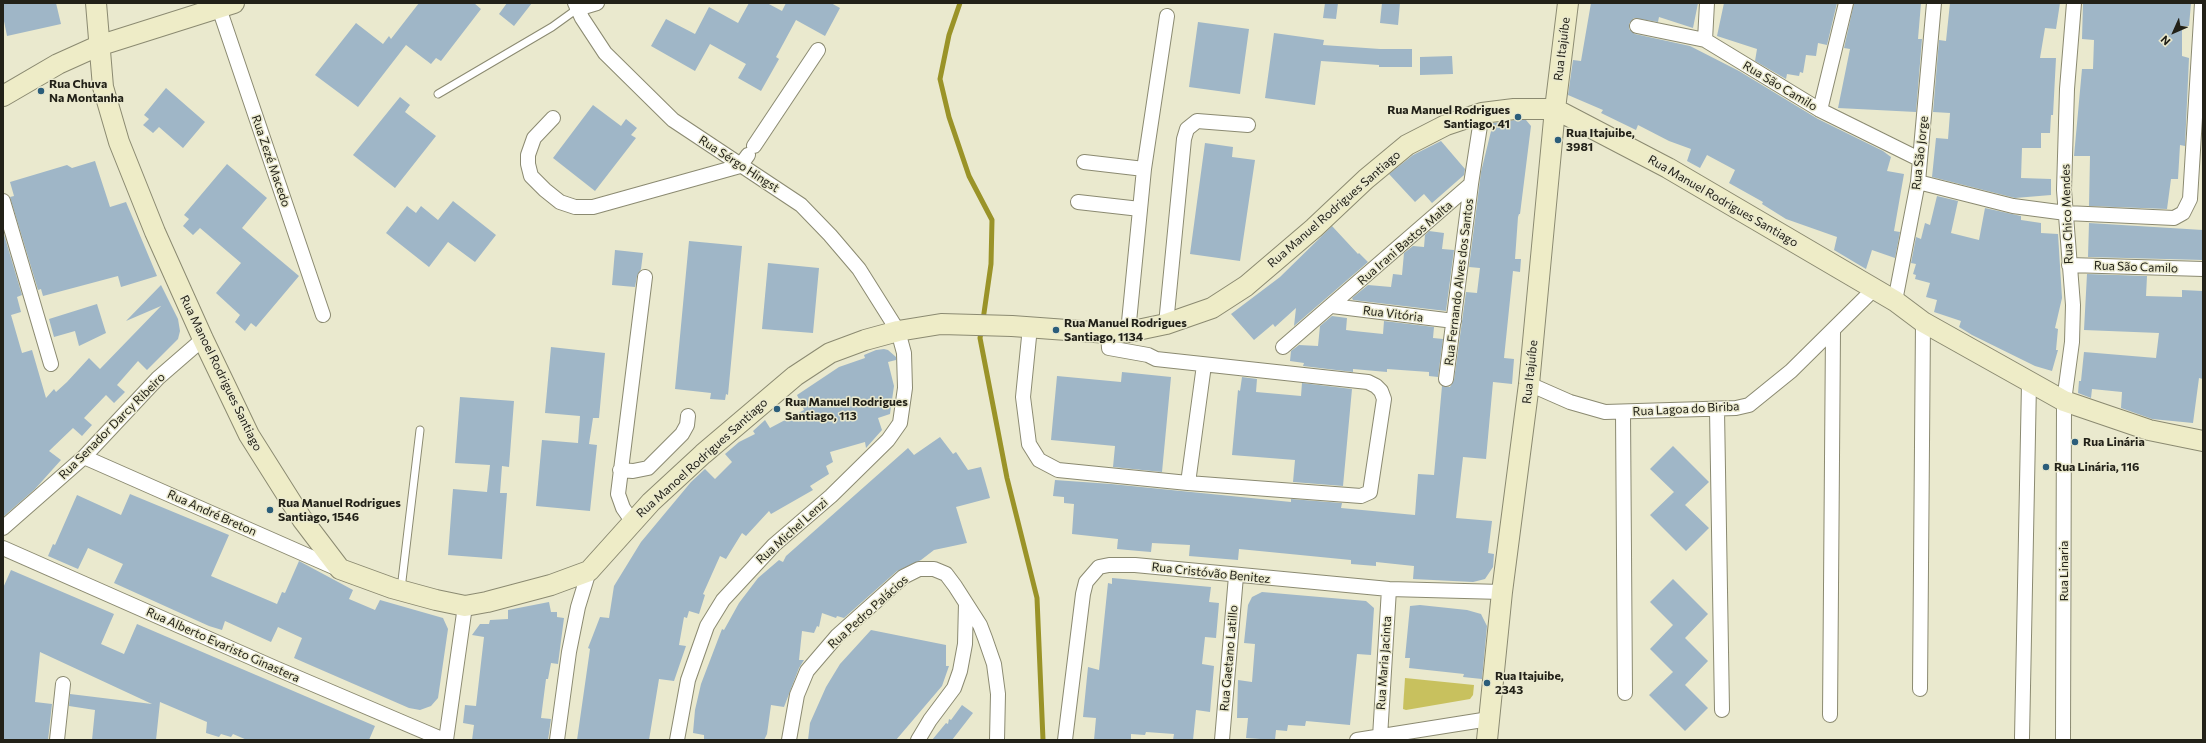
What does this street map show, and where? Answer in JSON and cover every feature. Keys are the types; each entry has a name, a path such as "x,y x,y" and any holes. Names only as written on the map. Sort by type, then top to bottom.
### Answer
{"main road":[{"name":"Rua Manoel Rodrigues Santiago","path":"96,3 98,46 103,86 119,142 155,232 202,339 249,435 302,519 340,569 401,591 465,606 487,602 551,585 589,571 632,521 703,454 794,376 830,353 865,340 898,331 940,324 1021,327"},
{"name":"Rua Itajuíbe","path":"1487,740 1502,592 1529,384 1554,109 1568,3"},
{"name":"Rua Zezé Macedo","path":"98,46 226,5"},
{"path":"3,96 58,64 98,46"},
{"name":"Rua Manuel Rodrigues Santiago","path":"1021,327 1108,334 1128,332 1166,324 1212,308 1246,286 1314,228 1366,179 1407,145 1446,125 1482,113 1514,109 1554,109 1668,168 1895,301 1923,322 2029,383 2064,401 2149,430 2203,441"}],"street":[{"path":"576,6 597,3"},
{"path":"1705,40 1707,3"},
{"path":"1820,110 1846,3"},
{"name":"Rua São Jorge","path":"1895,301 1918,182 1934,3"},
{"name":"Rua Chico Mendes","path":"2064,401 2072,342 2073,305 2064,190 2067,89 2074,3"},
{"path":"1918,182 2013,206 2066,213 2174,218 2183,213 2190,199 2202,3"},
{"name":"Rua Zezé Macedo","path":"226,5 323,315"},
{"name":"Rua Sérgo Hingst","path":"576,6 605,53 634,84 673,120 747,156 801,205 830,235 859,269 898,331"},
{"path":"1128,332 1144,169 1168,16"},
{"name":"Rua São Camilo","path":"1637,26 1705,40 1820,110 1919,159"},
{"path":"553,118 534,138 528,155 528,164 532,176 545,190 560,202 575,207 593,207 747,156 818,50"},
{"path":"1471,184 1482,113"},
{"path":"1166,324 1184,139 1187,129 1197,121 1248,125"},
{"path":"1084,162 1144,169"},
{"name":"Rua Irani Bastos Malta","path":"1283,347 1471,184"},
{"name":"Rua Fernando Alves dos Santos","path":"1446,379 1471,184"},
{"path":"3,201 51,364"},
{"path":"1078,202 1140,210"},
{"name":"Rua São Camilo","path":"2069,265 2203,269"},
{"path":"632,521 623,508 618,494 645,277"},
{"name":"Rua Lagoa do Biriba","path":"1529,384 1585,408 1605,412 1623,413 1736,408 1749,404 1791,372 1874,289"},
{"name":"Rua Vitória","path":"1332,306 1454,321"},
{"path":"1920,689 1923,322"},
{"path":"1021,327 1023,397 1029,444 1039,460 1058,470 1188,483 1366,496 1370,492 1384,399 1381,390 1368,382 1156,359 1148,355 1109,348 1108,334"},
{"name":"Rua Michel Lenzi","path":"677,740 688,680 707,626 723,600 774,545 831,496 888,440 900,423 905,388 904,353 898,331"},
{"path":"1830,715 1833,331"},
{"name":"Rua Senador Darcy Ribeiro","path":"3,528 84,457 158,378 202,339"},
{"path":"1188,483 1204,365"},
{"path":"2022,738 2029,383"},
{"name":"Rua Linaria","path":"2063,740 2064,401"},
{"path":"1717,410 1722,710"},
{"path":"1623,413 1625,693"},
{"path":"620,470 633,472 648,468 682,434 687,425 688,416"},
{"name":"Rua André Breton","path":"84,457 340,569"},
{"name":"Rua Alberto Evaristo Ginastera","path":"3,548 275,668 445,740"},
{"name":"Rua Cristóvão Benitez","path":"1065,740 1083,594 1086,582 1099,567 1109,565 1136,565 1236,576 1389,589 1502,592"},
{"name":"Rua Pedro Palácios","path":"788,740 800,684 807,671 837,636 903,577 919,570 934,569 946,574 980,625 994,664 998,694 997,740"},
{"name":"Rua Manoel Rodrigues Santiago","path":"557,740 569,652 578,607 589,571"},
{"name":"Rua Gaetano Latillo","path":"1222,740 1236,576"},
{"name":"Rua Maria Jacinta","path":"1380,737 1389,589"},
{"path":"918,740 956,682 965,644 966,603"},
{"path":"445,740 465,606"},
{"path":"57,740 63,684"},
{"path":"1357,740 1489,719"}],"lane":[{"path":"438,94 552,27 576,6"},
{"path":"401,591 420,430"}],"shaded area":[{"path":"1405,678 1474,685 1473,695 1470,699 1406,710 1403,709"}],"building":[{"path":"3,3 56,3 61,24 7,36 3,16"},
{"path":"419,3 474,3 481,9 441,61 436,58 431,64 406,45 358,107 315,75 356,23 383,44 389,36 391,39"},
{"path":"507,3 532,3 514,26 499,14"},
{"path":"749,3 767,3 782,11 786,3 831,3 840,8 825,36 796,20 776,57 779,59 761,91 738,78 746,64 710,44 695,71 651,46 666,19 695,34 709,7 738,23"},
{"path":"1325,3 1338,3 1336,19 1323,18"},
{"path":"1382,3 1400,3 1398,25 1380,23"},
{"path":"1591,3 1698,3 1693,28 1659,17 1658,22 1634,18 1629,24 1629,29 1635,34 1690,46 1739,71 1818,119 1883,151 1891,157 1887,171 1904,174 1894,231 1900,232 1895,258 1872,250 1866,269 1834,250 1837,237 1786,219 1762,204 1763,202 1729,183 1735,170 1707,155 1700,168 1687,161 1691,149 1669,141 1638,125 1636,130 1601,113 1603,110 1568,95 1573,60 1581,61"},
{"path":"1724,3 1837,3 1827,45 1818,43 1816,56 1806,55 1803,73 1800,72 1799,76 1787,74 1786,79 1755,61 1757,49 1717,36"},
{"path":"1854,3 1921,3 1918,39 1922,39 1916,112 1838,108 1850,49 1844,48"},
{"path":"1950,3 2060,3 2056,29 2045,28 2040,58 2056,58 2053,115 2051,115 2050,133 2041,133 2041,148 2022,148 2021,178 2051,179 2051,195 2015,198 1932,177 1936,138 1948,139 1950,113 1933,112 1939,40 1946,41"},
{"path":"2083,3 2191,3 2189,26 2182,26 2182,56 2189,58 2185,146 2180,145 2178,179 2171,179 2167,209 2089,206 2090,156 2074,156 2082,69 2093,69 2094,40 2082,39"},
{"path":"1198,22 1249,29 1240,94 1189,87"},
{"path":"1274,33 1324,40 1323,45 1380,49 1412,49 1412,67 1379,67 1379,65 1321,61 1315,105 1265,98"},
{"path":"1452,56 1453,74 1420,75 1420,57"},
{"path":"166,88 205,122 183,148 159,127 153,133 143,125 149,119 144,115"},
{"path":"400,97 410,105 405,112 436,136 395,188 353,155"},
{"path":"593,105 621,126 626,119 637,128 631,135 636,138 595,191 553,158"},
{"path":"1526,120 1531,126 1520,214 1518,217 1515,259 1521,259 1520,272 1513,271 1504,358 1514,359 1512,384 1493,382 1486,459 1463,457 1456,518 1492,521 1488,553 1494,554 1493,567 1485,579 1473,582 1413,579 1414,566 1376,562 1376,566 1351,564 1351,560 1239,549 1238,560 1189,556 1190,545 1152,543 1151,552 1117,549 1118,539 1072,534 1074,504 1064,503 1064,497 1053,496 1055,480 1111,484 1291,502 1291,499 1342,503 1341,508 1415,515 1418,474 1434,475 1442,386 1450,387 1454,380 1466,292 1477,293 1480,268 1469,267 1481,172 1493,123"},
{"path":"1441,141 1465,169 1464,175 1432,203 1424,194 1415,202 1389,174 1413,155"},
{"path":"1205,143 1233,147 1232,157 1255,160 1240,261 1190,254"},
{"path":"95,161 110,207 126,202 157,276 121,287 118,276 43,296 41,289 38,290 10,197 14,196 10,182 67,165 72,168"},
{"path":"227,164 267,198 242,228 299,276 256,327 251,323 245,331 235,322 240,315 216,293 241,263 200,228 193,235 183,226 189,219 184,215"},
{"path":"1937,196 1958,201 1951,233 1979,240 1985,208 2021,216 2021,220 2041,223 2041,233 2058,234 2062,298 2055,328 2058,329 2056,350 2058,350 2052,371 2035,366 1972,335 1959,327 1961,321 1934,312 1937,300 1926,297 1930,283 1915,279 1916,275 1913,274 1916,264 1911,263 1916,237 1921,239 1925,223 1930,225"},
{"path":"453,201 496,235 475,262 448,242 429,267 386,233 407,206 416,213 421,206 438,220"},
{"path":"2089,223 2203,230 2203,260 2088,257"},
{"path":"1332,226 1358,254 1359,253 1368,262 1294,326 1296,308 1275,327 1273,324 1254,340 1231,314 1280,277"},
{"path":"3,231 22,295 17,297 21,312 11,315 22,353 32,350 46,398 54,389 56,392 67,382 89,358 100,369 161,306 126,321 161,285 178,319 180,331 178,339 147,370 138,361 117,385 125,392 114,403 106,395 84,418 92,425 82,436 73,428 49,451 61,460 35,489 3,517"},
{"path":"1429,231 1444,233 1442,249 1454,250 1446,311 1353,300 1352,298 1368,285 1391,287 1393,274 1402,275 1404,253 1413,246 1424,247 1425,235"},
{"path":"689,241 742,246 728,395 726,394 725,400 710,399 711,393 675,389"},
{"path":"615,250 643,253 641,269 637,276 635,287 612,285"},
{"path":"768,263 819,268 813,333 762,329"},
{"path":"2087,274 2147,276 2146,296 2182,297 2182,290 2203,291 2203,379 2199,378 2193,423 2152,419 2121,408 2122,392 2092,389 2091,398 2078,393 2079,381 2081,381 2084,352 2156,358 2159,333 2084,330"},
{"path":"97,304 106,333 79,346 75,331 54,337 49,319"},
{"path":"1332,316 1347,318 1346,330 1354,331 1383,334 1384,321 1434,327 1433,338 1443,339 1438,377 1429,376 1429,372 1387,369 1387,372 1353,369 1353,372 1303,366 1304,363 1290,361 1291,351 1299,345 1318,346 1320,326"},
{"path":"551,347 605,353 599,418 593,418 589,444 597,445 590,511 536,506 542,440 578,443 580,416 545,413"},
{"path":"876,350 888,350 896,357 896,360 888,362 894,386 890,414 878,418 882,430 866,448 865,442 830,452 833,462 826,466 829,474 810,486 813,490 771,514 769,511 746,536 742,533 726,559 720,556 703,594 705,595 699,614 689,611 687,618 684,617 679,645 686,646 674,681 659,679 649,740 577,740 590,649 588,648 600,617 609,618 614,586 641,542 691,482 705,469 715,479 732,462 725,454 739,442 755,434 753,431 765,420 770,428 804,410 797,395 839,367 865,358 864,355"},
{"path":"1122,372 1171,377 1162,472 1113,467 1115,446 1051,440 1057,376 1121,382"},
{"path":"1242,377 1257,379 1256,392 1301,396 1302,383 1352,389 1343,486 1293,482 1295,460 1232,455 1238,390 1240,391"},
{"path":"460,397 514,401 509,467 502,466 500,493 507,493 502,559 448,555 453,489 487,492 490,465 455,463"},
{"path":"940,437 953,454 956,452 968,470 981,467 990,498 956,507 967,543 934,550 921,560 897,571 844,618 837,616 836,618 822,613 819,627 817,626 814,633 802,631 799,660 804,660 799,668 784,707 771,705 767,734 764,740 704,740 704,735 693,733 695,710 701,684 722,629 724,630 739,603 758,578 779,560 783,562 786,556 908,448 914,455"},
{"path":"1673,446 1709,482 1685,505 1709,528 1686,551 1650,515 1674,492 1650,469"},
{"path":"130,494 229,535 211,576 277,604 282,592 285,593 299,561 353,590 349,599 375,610 380,600 443,618 448,629 438,698 431,706 420,710 409,708 294,658 302,638 278,627 271,642 225,621 222,630 209,626 114,583 123,564 88,548 78,569 48,556 53,544 55,545 77,495 121,515"},
{"path":"11,570 114,614 101,644 124,654 137,624 375,726 369,740 247,740 233,734 231,737 221,734 219,737 206,733 207,722 160,702 156,740 92,740 95,710 69,706 70,694 152,704 40,652 35,702 52,704 48,740 3,740 3,588"},
{"path":"1112,578 1211,587 1209,602 1219,603 1216,638 1205,637 1202,664 1214,666 1210,712 1196,710 1193,740 1173,740 1174,734 1146,732 1145,735 1131,734 1131,740 1094,740 1096,718 1083,717 1088,667 1099,670 1108,583 1112,584"},
{"path":"1673,579 1708,614 1685,638 1708,661 1685,685 1708,708 1685,731 1649,695 1673,672 1650,649 1673,625 1650,602"},
{"path":"1262,592 1366,601 1374,608 1371,655 1357,654 1350,725 1306,721 1305,726 1288,725 1287,731 1276,730 1275,740 1246,738 1248,718 1237,718 1238,680 1252,682 1255,644 1244,643 1248,605 1252,597"},
{"path":"549,602 551,612 557,612 557,617 564,618 558,664 551,663 548,679 546,679 541,718 551,719 548,740 472,740 474,725 463,723 465,705 476,706 484,637 472,635 480,624 489,624 490,620 508,619 508,610"},
{"path":"1420,605 1467,610 1481,614 1487,626 1482,679 1463,677 1464,674 1409,668 1410,658 1405,658 1410,606"},
{"path":"871,630 946,645 946,666 949,666 942,686 896,740 808,740 810,723 826,687 840,664"},
{"path":"962,705 973,713 952,740 932,740 946,723 948,724 949,719 951,720"}],"waterway":[{"path":"960,3 949,35 940,79 949,117 969,176 992,220 991,264 983,320"},
{"path":"982,328 980,338 1007,478 1037,598 1043,740"}],"place":[{"name":"Rua Chuva Na Montanha","path":"41,91"},
{"name":"Rua Manuel Rodrigues Santiago, 41","path":"1518,117"},
{"name":"Rua Itajuibe, 3981","path":"1558,140"},
{"name":"Rua Manuel Rodrigues Santiago, 1134","path":"1056,330"},
{"name":"Rua Manuel Rodrigues Santiago, 113","path":"777,409"},
{"name":"Rua Linária","path":"2075,442"},
{"name":"Rua Linária, 116","path":"2046,467"},
{"name":"Rua Manuel Rodrigues Santiago, 1546","path":"270,510"},
{"name":"Rua Itajuibe, 2343","path":"1487,683"}]}
